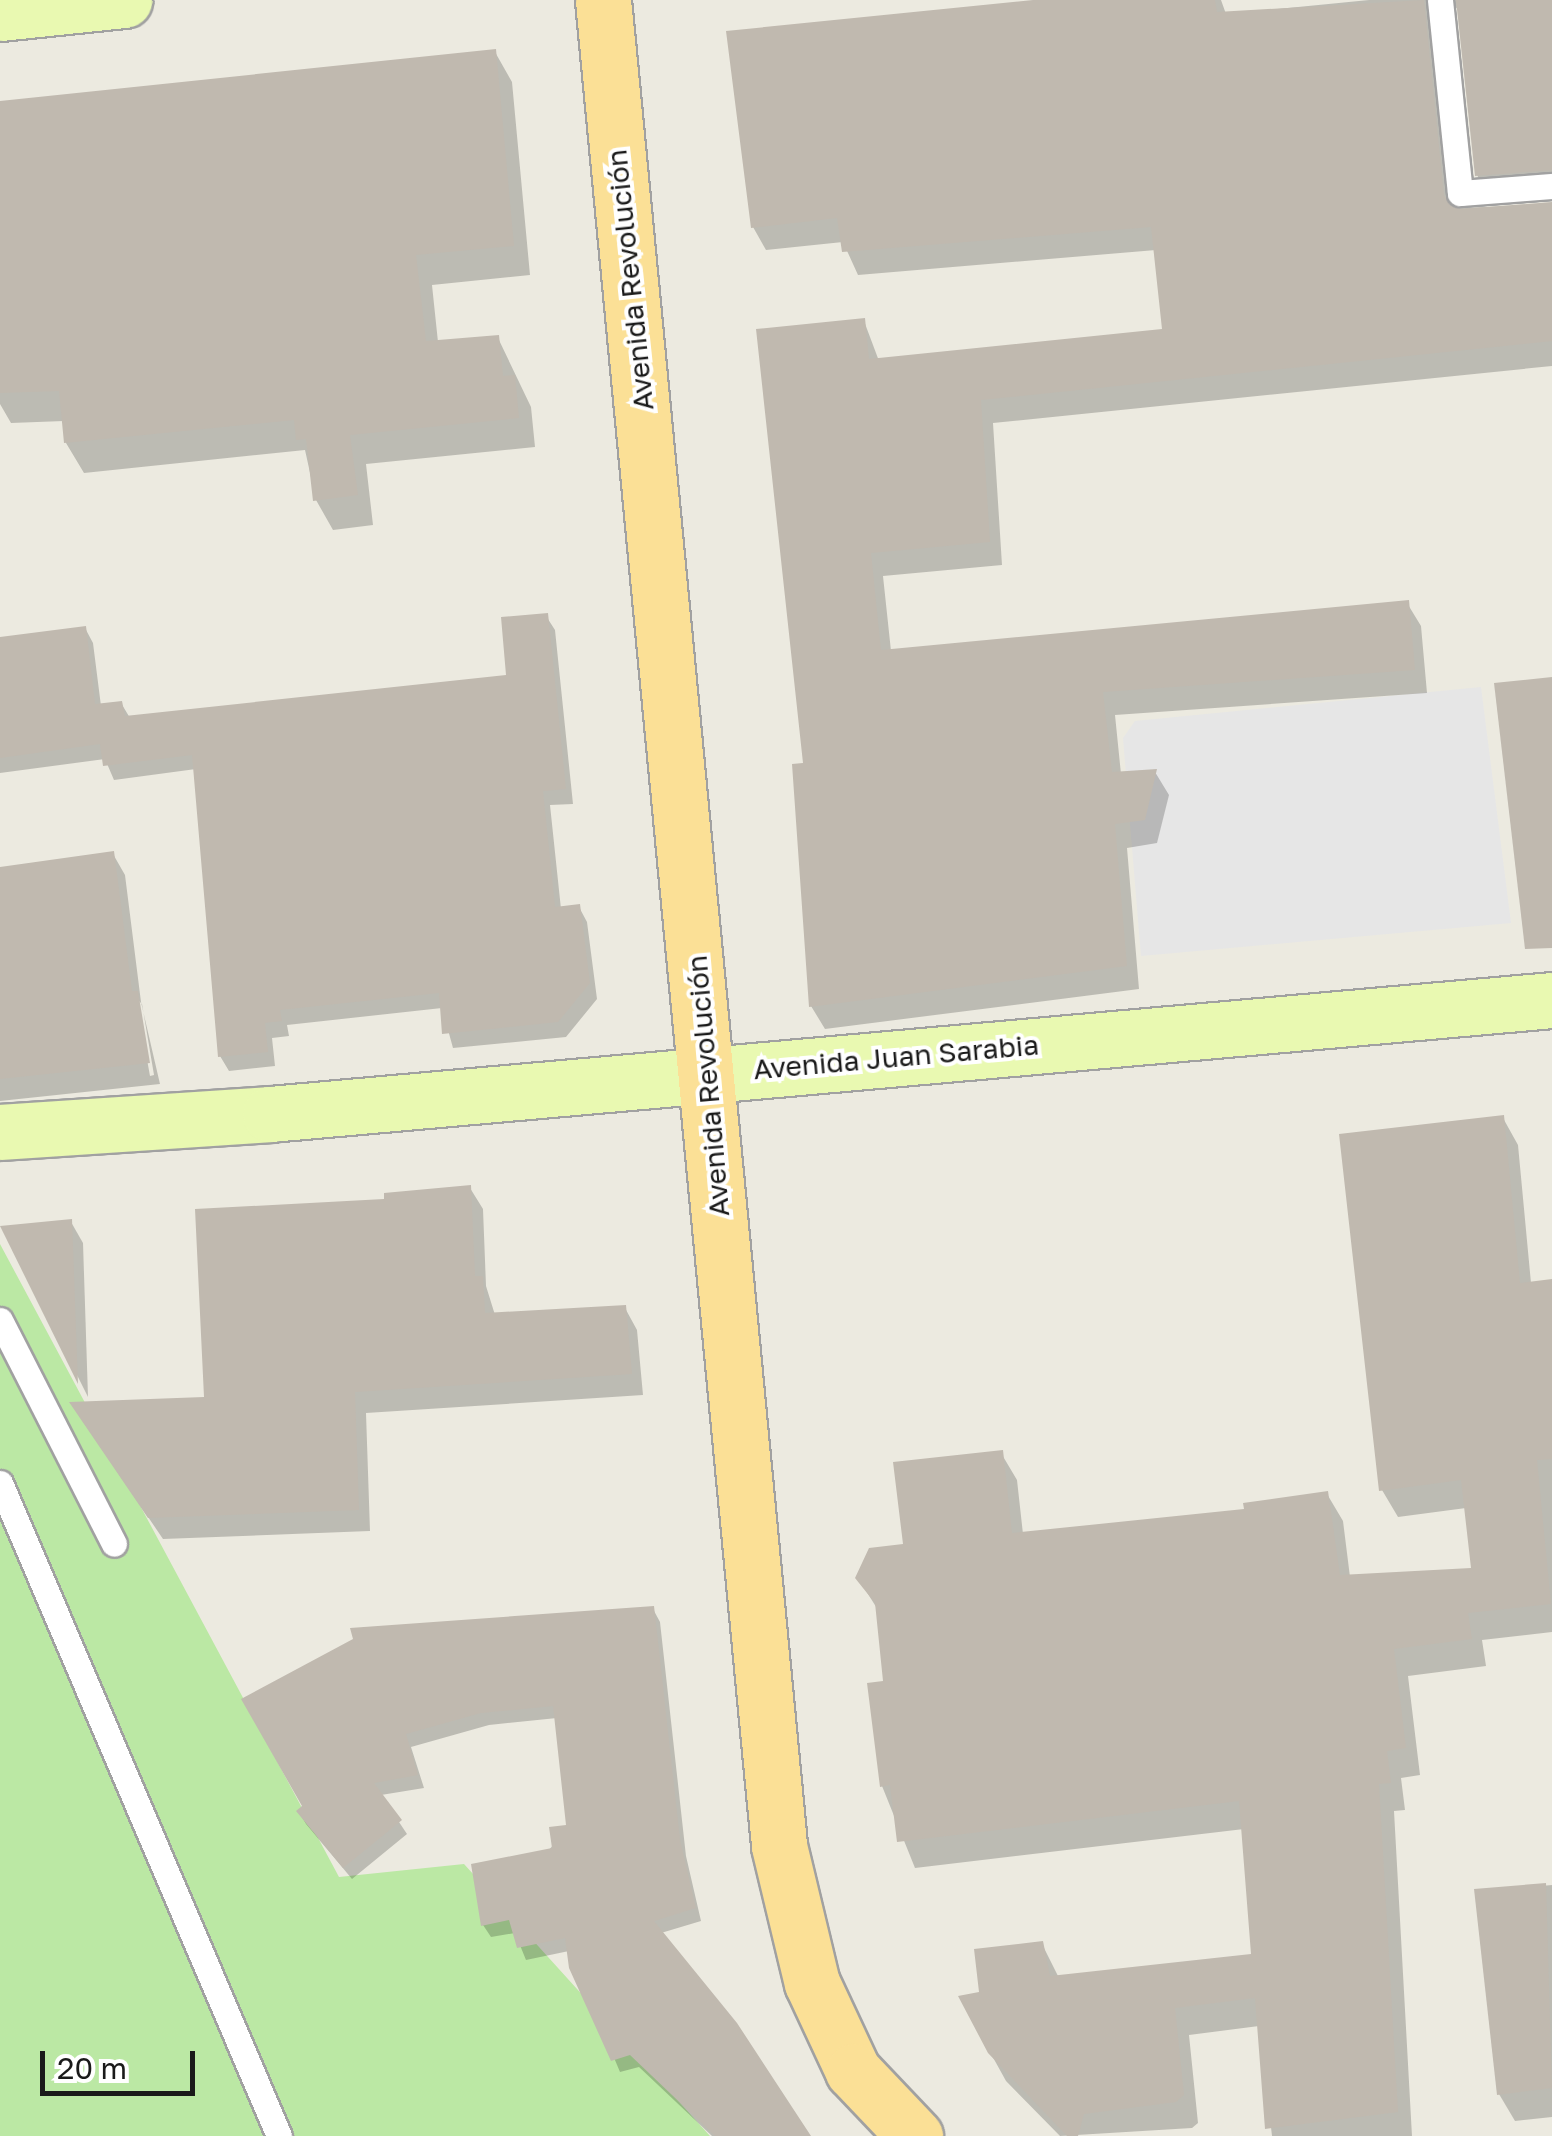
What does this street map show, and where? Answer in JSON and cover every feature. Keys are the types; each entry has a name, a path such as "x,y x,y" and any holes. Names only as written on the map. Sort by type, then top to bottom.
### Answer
{"main road":[{"name":"Avenida Revolución","path":"603,0 779,1846 812,1983 853,2071 915,2136"},
{"path":"0,12 92,2"},
{"name":"Avenida Juan Sarabia","path":"0,1132 1552,1000"}],"lane":[{"path":"1440,0 1460,193 1552,186"},
{"path":"0,1320 114,1544"},
{"path":"0,1483 280,2136"}],"green space":[{"path":"0,1244 339,1877 464,1864 710,2136 0,2136"}],"shaded area":[{"path":"1481,687 1511,923 1141,956 1123,738 1135,721"}],"building":[{"path":"1033,0 1215,0 1217,12 1424,0 1444,196 1460,209 1552,202 1552,341 981,400 990,542 871,553 881,650 1409,600 1415,670 1103,692 1112,772 1157,769 1145,820 1115,824 1127,966 809,1007 792,764 803,763 756,329 865,318 869,359 1162,329 1151,227 842,252 837,218 751,228 726,31"},
{"path":"1456,0 1552,0 1552,170 1475,176"},
{"path":"496,49 514,246 416,255 426,341 499,335 503,376 515,375 519,418 350,435 358,495 313,501 306,439 296,440 294,420 64,443 59,391 0,393 0,101"},
{"path":"548,613 566,789 543,791 555,907 580,904 590,983 558,1022 442,1034 439,993 280,1010 282,1021 265,1023 268,1052 218,1057 192,755 103,766 100,744 0,758 0,637 86,626 95,704 122,701 125,716 506,675 501,617"},
{"path":"1552,677 1552,948 1525,949 1494,683"},
{"path":"114,851 132,991 138,991 150,1063 0,1079 0,867"},
{"path":"1504,1115 1520,1283 1552,1279 1552,1459 1537,1460 1551,1604 1468,1613 1472,1639 1394,1649 1406,1748 1387,1751 1391,1783 1379,1784 1398,2112 1265,2129 1255,1998 1175,2008 1184,2095 1176,2102 1084,2114 1078,2136 1067,2136 988,2053 958,1996 979,1992 974,1949 1043,1941 1050,1976 1251,1954 1239,1801 897,1842 890,1785 880,1787 867,1683 883,1681 875,1603 855,1578 869,1548 903,1544 893,1462 1003,1450 1012,1533 1244,1509 1243,1503 1328,1491 1340,1575 1471,1568 1461,1480 1379,1491 1339,1134"},
{"path":"471,1185 475,1276 483,1276 485,1313 626,1305 632,1374 355,1392 359,1510 148,1518 69,1402 204,1397 195,1209 384,1199 384,1193"},
{"path":"72,1219 78,1384 0,1226"},
{"path":"654,1606 680,1840 696,1908 654,1921 737,2023 811,2136 715,2136 630,2055 611,2061 569,1968 565,1938 517,1948 509,1920 481,1926 471,1864 552,1848 549,1827 566,1825 553,1706 481,1713 406,1734 418,1775 374,1783 402,1820 343,1868 296,1811 302,1806 241,1699 353,1639 350,1628"},
{"path":"1546,1883 1552,2088 1497,2095 1474,1889"}]}
